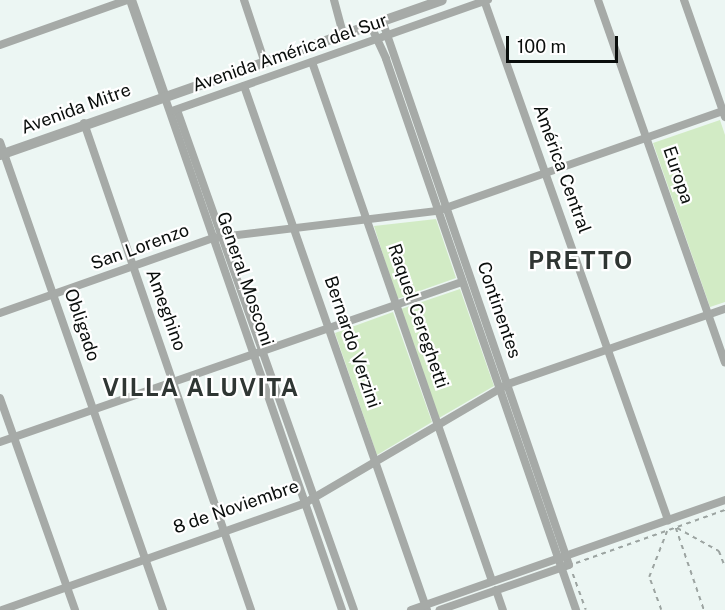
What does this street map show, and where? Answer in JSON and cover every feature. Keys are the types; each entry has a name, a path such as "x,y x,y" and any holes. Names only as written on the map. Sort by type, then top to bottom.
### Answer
{"street":[{"path":"0,45 129,0 164,95"},
{"path":"244,0 264,60"},
{"path":"334,0 343,33"},
{"name":"Avenida América del Sur","path":"264,60 442,0"},
{"name":"Avenida América del Sur","path":"173,111 388,37 486,0"},
{"name":"América Central","path":"486,0 668,520"},
{"name":"Europa","path":"598,0 725,362"},
{"path":"684,0 724,113"},
{"name":"Continentes","path":"382,21 508,384 565,562"},
{"name":"Continentes","path":"370,24 499,389 565,562"},
{"name":"Avenida Mitre","path":"2,154 264,60"},
{"name":"Raquel Cereghetti","path":"312,62 492,581"},
{"name":"Bernardo Verzini","path":"244,86 426,607"},
{"name":"General Mosconi","path":"164,95 173,111 223,236 354,610"},
{"name":"General Mosconi","path":"173,111 213,238 342,610"},
{"name":"San Lorenzo","path":"0,313 54,296 213,238 437,211 724,113"},
{"name":"Ameghino","path":"84,123 251,610"},
{"name":"Obligado","path":"0,142 2,154 163,610"},
{"path":"0,442 461,282"},
{"name":"8 de Noviembre","path":"2,610 223,529 305,502 508,384 725,309"},
{"path":"0,398 75,610"},
{"path":"440,610 496,590 668,520 725,500"},
{"path":"411,610 426,607 492,581 565,562"},
{"path":"565,562 576,610"},
{"path":"496,590 503,610"}],"path":[{"path":"586,610 565,562 725,510"},
{"path":"676,527 720,551 725,567"},
{"path":"676,527 704,610"},
{"path":"661,610 650,577 668,530"}],"green space":[{"path":"720,120 725,135 725,302 710,307 653,143"},
{"path":"436,219 456,278 397,299 374,226"},
{"path":"460,289 494,386 439,418 401,309"},
{"path":"393,312 432,422 377,455 335,333"}],"district":[{"name":"PRETTO","path":"581,261"},
{"name":"VILLA ALUVITA","path":"201,388"}]}
